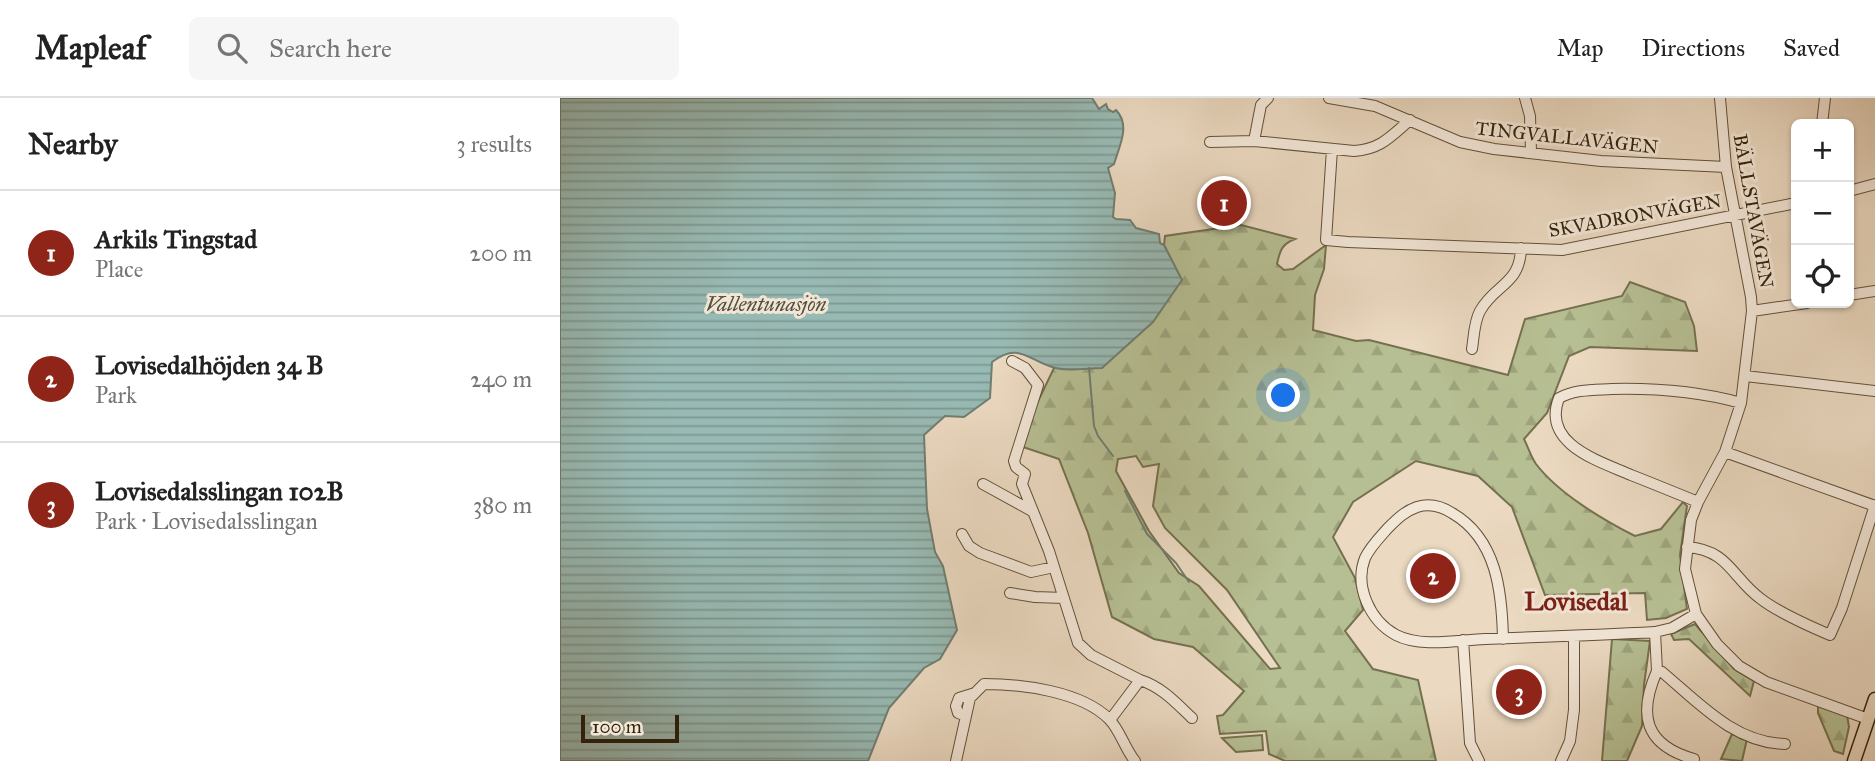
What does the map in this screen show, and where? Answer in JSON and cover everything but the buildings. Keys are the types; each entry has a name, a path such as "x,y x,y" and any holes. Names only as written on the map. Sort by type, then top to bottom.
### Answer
{"main road":[{"path":"1854,761 1875,699"}],"street":[{"path":"1254,141 1261,105 1268,98"},
{"name":"TINGVALLAVÄGEN","path":"1329,98 1375,106 1460,142 1494,149 1601,161 1726,167"},
{"path":"1525,98 1531,116 1531,152"},
{"name":"BÄLLSTAVÄGEN","path":"1720,98 1726,167 1752,311 1741,402 1725,452 1690,520 1685,569 1696,614 1717,644 1739,666 1766,682 1868,719"},
{"path":"1823,119 1825,98"},
{"path":"1210,142 1254,141 1354,151 1381,145 1410,120"},
{"name":"SKVADRONVÄGEN","path":"1332,149 1326,240 1562,250 1791,204"},
{"path":"1854,190 1875,184"},
{"path":"1472,349 1476,319 1519,268 1521,248"},
{"path":"1854,294 1875,290"},
{"path":"1752,311 1791,305"},
{"path":"1012,361 1025,368 1038,385 1014,461 1016,467 1025,474 1022,484 1054,567 1078,643 1091,655 1164,692 1192,718"},
{"path":"1745,376 1875,391"},
{"path":"1698,502 1586,456 1567,442 1556,424 1554,410 1559,398 1569,392 1588,390 1658,388 1710,394 1741,402"},
{"path":"1687,547 1706,549 1719,556 1761,599 1830,635 1842,608 1875,505 1725,452"},
{"path":"983,484 1033,511"},
{"path":"1503,639 1496,569 1482,538 1461,518 1440,506 1419,506 1401,514 1378,538 1365,558 1362,580 1366,604 1377,621 1397,636 1423,642 1463,640 1503,639 1574,636 1655,632 1672,628 1696,614"},
{"path":"962,534 969,546 980,553 1031,572 1054,567"},
{"path":"1010,593 1064,598"},
{"path":"1655,632 1657,671 1645,708 1649,727 1660,741 1679,755 1694,759"},
{"path":"1561,761 1570,741 1574,710 1574,636"},
{"path":"1463,640 1470,743 1479,761"},
{"path":"1657,671 1721,722 1770,744 1785,744"},
{"path":"1110,720 1140,680"},
{"path":"956,761 970,698 984,684 1005,684 1060,693 1078,699 1110,720 1135,761"}],"green space":[{"path":"1241,225 1295,239 1284,245 1279,255 1277,264 1284,270 1293,269 1326,245 1324,269 1315,295 1313,330 1356,341 1369,340 1508,375 1525,319 1622,296 1630,282 1685,302 1694,326 1697,351 1590,347 1569,356 1547,413 1524,439 1536,464 1556,485 1595,514 1635,536 1661,529 1683,502 1687,506 1680,555 1687,609 1666,618 1647,620 1645,593 1545,595 1512,507 1478,476 1416,461 1353,502 1333,537 1355,578 1363,610 1345,631 1373,669 1418,680 1436,761 1285,761 1269,754 1266,731 1220,734 1217,716 1223,715 1244,691 1193,647 1154,639 1112,617 1088,533 1059,459 1017,445 1054,368 1102,368 1181,279 1164,245 1165,236","holes":["1136,456 1143,467 1159,464 1153,506 1165,528 1227,590 1280,668 1270,669 1199,586 1179,573 1149,531 1116,471 1118,459"]},
{"path":"1695,624 1734,669 1754,681 1750,696 1689,639 1674,640 1671,634"},
{"path":"1612,639 1650,641 1642,726 1627,761 1602,761"},
{"path":"1818,704 1847,715 1849,727 1843,754 1834,751 1818,713"},
{"path":"1732,734 1747,739 1742,761 1721,759"},
{"path":"1262,735 1263,750 1236,752 1222,738"}],"water":[{"name":"Vallentunasjön","path":"560,98 1092,98 1099,109 1106,104 1113,112 1116,110 1123,122 1114,164 1108,168 1115,193 1113,217 1130,220 1136,228 1159,234 1160,243 1164,245 1182,280 1153,322 1102,368 1064,369 1052,367 1022,354 1009,353 1001,356 992,362 990,398 964,417 945,416 924,435 927,509 935,552 943,566 957,630 940,659 924,668 889,708 868,761 560,761"}],"waterway":[{"path":"1089,368 1094,426 1113,456"},
{"path":"1125,491 1147,534 1176,563 1189,582"}],"place":[{"name":"Arkils Tingstad","path":"1224,203"},
{"name":"Lovisedalhöjden 34 B","path":"1433,576"},
{"name":"Lovisedalsslingan 102B","path":"1519,692"}],"district":[{"name":"Lovisedal","path":"1576,601"}]}
